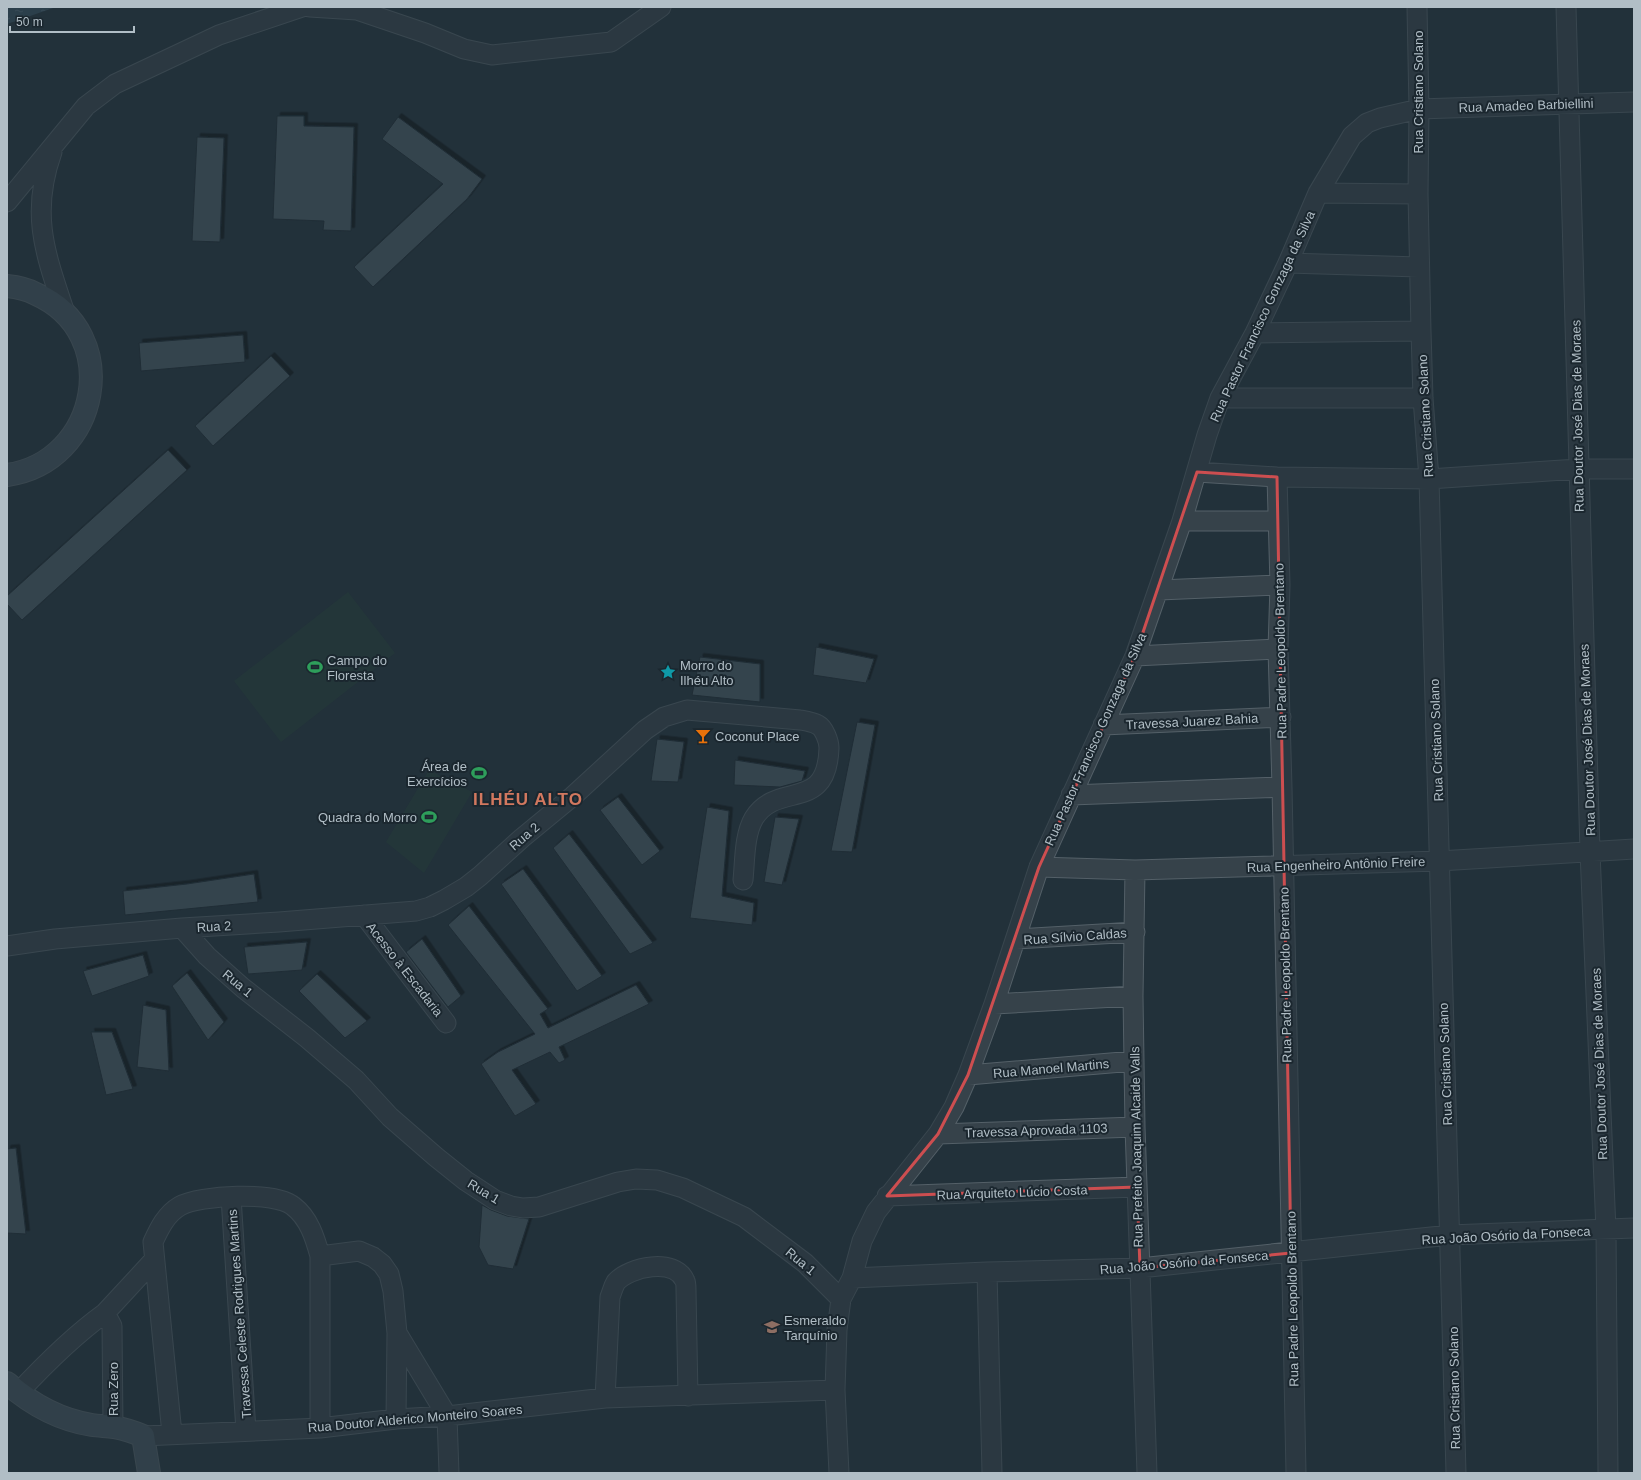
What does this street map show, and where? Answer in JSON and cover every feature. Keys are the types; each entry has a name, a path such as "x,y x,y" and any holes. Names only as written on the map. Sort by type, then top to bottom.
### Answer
{"main road":[{"path":"7,286 21,288 37,294 50,301 64,313 79,333 89,360 91,385 88,406 77,430 68,442 57,453 42,463 16,473 7,488"},
{"name":"Rua Doutor Alderico Monteiro Soares","path":"13,1388 50,1412 71,1420 92,1425 127,1430 144,1436"},
{"path":"144,1436 149,1473"}],"street":[{"path":"7,202 86,106 115,84 219,35 302,7"},
{"path":"310,7 357,10 425,33 464,49 492,56 611,42 662,7"},
{"name":"Rua Cristiano Solano","path":"1417,7 1419,109 1419,267 1423,398 1429,479 1456,1473"},
{"name":"Rua Doutor José Dias de Moraes","path":"1566,7 1570,104 1578,469 1590,852 1606,1230 1608,1473"},
{"name":"Rua Amadeo Barbiellini","path":"1380,118 1419,109 1634,102"},
{"name":"Rua Pastor Francisco Gonzaga da Silva","path":"852,1278 862,1241 876,1212 887,1196 920,1158 938,1134 954,1107 968,1075 994,1004 1039,867 1135,656 1182,521 1207,435 1220,398 1255,333 1288,263 1318,193 1352,136 1367,123 1380,118"},
{"path":"56,141 46,170 41,195 40,218 48,259 64,313"},
{"path":"1318,193 1418,194"},
{"path":"1288,263 1419,267"},
{"path":"1255,333 1421,331"},
{"path":"1220,398 1423,398"},
{"path":"1197,472 1277,477 1429,479 1578,469 1634,469"},
{"name":"Rua Padre Leopoldo Brentano","path":"1277,477 1280,585 1278,649 1281,717 1296,1473"},
{"path":"1182,521 1278,521"},
{"path":"1159,590 1280,585"},
{"path":"1135,656 1278,649"},
{"name":"Rua 2","path":"7,946 55,939 182,928 416,911 430,907 466,887 573,796 645,730 664,717 687,710 800,720 818,725 825,733 829,745 829,764 824,776 815,787 804,793 776,799 763,806 754,818 748,832 742,880"},
{"name":"Travessa Juarez Bahia","path":"1103,725 1281,717"},
{"path":"1071,795 1282,787"},
{"name":"Rua Engenheiro Antônio Freire","path":"1039,867 1135,870 1439,861 1634,849"},
{"name":"Rua Prefeito Joaquim Alcaide Valls","path":"1135,870 1133,996 1135,1127 1147,1473"},
{"name":"Acesso à Escadaria","path":"364,915 446,1023"},
{"name":"Rua 1","path":"182,928 207,956 356,1080 390,1117 436,1157 466,1181 495,1200 511,1206 524,1208 539,1207 618,1182 636,1179 658,1180 683,1188 744,1217 806,1263 840,1299"},
{"name":"Rua Sílvio Caldas","path":"1016,939 1135,932"},
{"path":"994,1004 1133,996"},
{"name":"Rua Manoel Martins","path":"968,1075 1134,1061"},
{"name":"Travessa Aprovada 1103","path":"938,1134 1135,1127"},
{"name":"Rua Arquiteto Lúcio Costa","path":"887,1196 1137,1187"},
{"path":"172,1434 153,1242 160,1225 179,1206 196,1200 231,1197 258,1197 286,1201 294,1206 303,1216 313,1233 320,1256 320,1428"},
{"name":"Travessa Celeste Rodrigues Martins","path":"231,1197 246,1431"},
{"name":"Rua João Osório da Fonseca","path":"852,1278 988,1272 1140,1268 1450,1235 1634,1228"},
{"path":"320,1256 359,1251 373,1257 382,1264 389,1274 393,1291 397,1333 396,1420"},
{"path":"13,1388 38,1372 81,1332 105,1313 154,1260"},
{"path":"605,1398 610,1297 614,1286 617,1281 635,1270 663,1266 673,1269 685,1281 688,1396"},
{"path":"988,1272 992,1473"},
{"path":"839,1473 835,1390 840,1299 852,1278"},
{"name":"Rua Zero","path":"105,1313 112,1326 113,1427"},
{"path":"397,1333 447,1416 449,1473"},
{"name":"Rua Doutor Alderico Monteiro Soares","path":"144,1436 320,1428 447,1416 605,1398 835,1390"}],"highlighted area":[{"path":"1197,472 1277,477 1291,1253 1140,1268 1137,1187 887,1196 938,1134 968,1075 1039,867 1135,656"}],"green space":[{"name":"Campo do Floresta","path":"348,592 395,653 281,742 234,681"},
{"name":"Quadra do Morro","path":"429,770 472,792 424,873 386,842"}],"water":[{"path":"7,7 56,7 7,24"}],"building":[{"path":"277,116 304,116 304,126 354,127 351,231 323,230 324,221 273,219"},
{"path":"398,117 482,179 467,199 373,287 354,267 443,184 382,139"},
{"path":"197,137 224,138 220,242 192,241"},
{"path":"243,335 245,362 141,371 139,343"},
{"path":"271,356 290,376 213,446 195,426"},
{"path":"168,450 187,470 22,620 7,604 7,596"},
{"path":"816,647 874,659 866,683 813,675"},
{"path":"700,657 760,664 760,702 692,695"},
{"path":"857,722 875,725 852,852 831,851"},
{"path":"657,739 684,742 678,782 651,781"},
{"path":"735,760 805,771 802,781 780,787 734,785"},
{"path":"618,797 660,851 642,865 600,810"},
{"path":"707,807 729,811 722,896 754,903 752,925 690,918"},
{"path":"775,817 799,819 782,885 764,882"},
{"path":"569,834 653,943 630,954 553,848"},
{"path":"523,869 602,976 577,991 501,884"},
{"path":"254,874 258,902 125,915 123,891 187,884"},
{"path":"469,906 548,1009 540,1014 548,1028 636,985 649,1004 559,1047 565,1060 559,1063 550,1052 512,1070 536,1104 515,1116 481,1064 498,1052 535,1034 448,925"},
{"path":"422,939 461,996 448,1007 406,952"},
{"path":"307,942 302,970 248,974 244,947"},
{"path":"143,955 149,976 92,996 83,971"},
{"path":"187,973 224,1022 208,1040 172,986"},
{"path":"317,974 367,1021 345,1038 299,991"},
{"path":"143,1005 166,1010 169,1071 137,1067"},
{"path":"91,1032 112,1032 133,1089 106,1095"},
{"path":"16,1148 26,1234 7,1233 7,1149"},
{"path":"482,1205 507,1216 529,1219 513,1269 488,1265 479,1247"}],"place":[{"name":"Campo do Floresta","path":"315,667"},
{"name":"Morro do Ilhéu Alto","path":"668,672"},
{"name":"Coconut Place","path":"703,736"},
{"name":"Área de Exercícios","path":"479,773"},
{"name":"Quadra do Morro","path":"429,817"},
{"name":"Esmeraldo Tarquínio","path":"772,1327"}],"district":[{"name":"ILHÉU ALTO","path":"528,799"}]}
